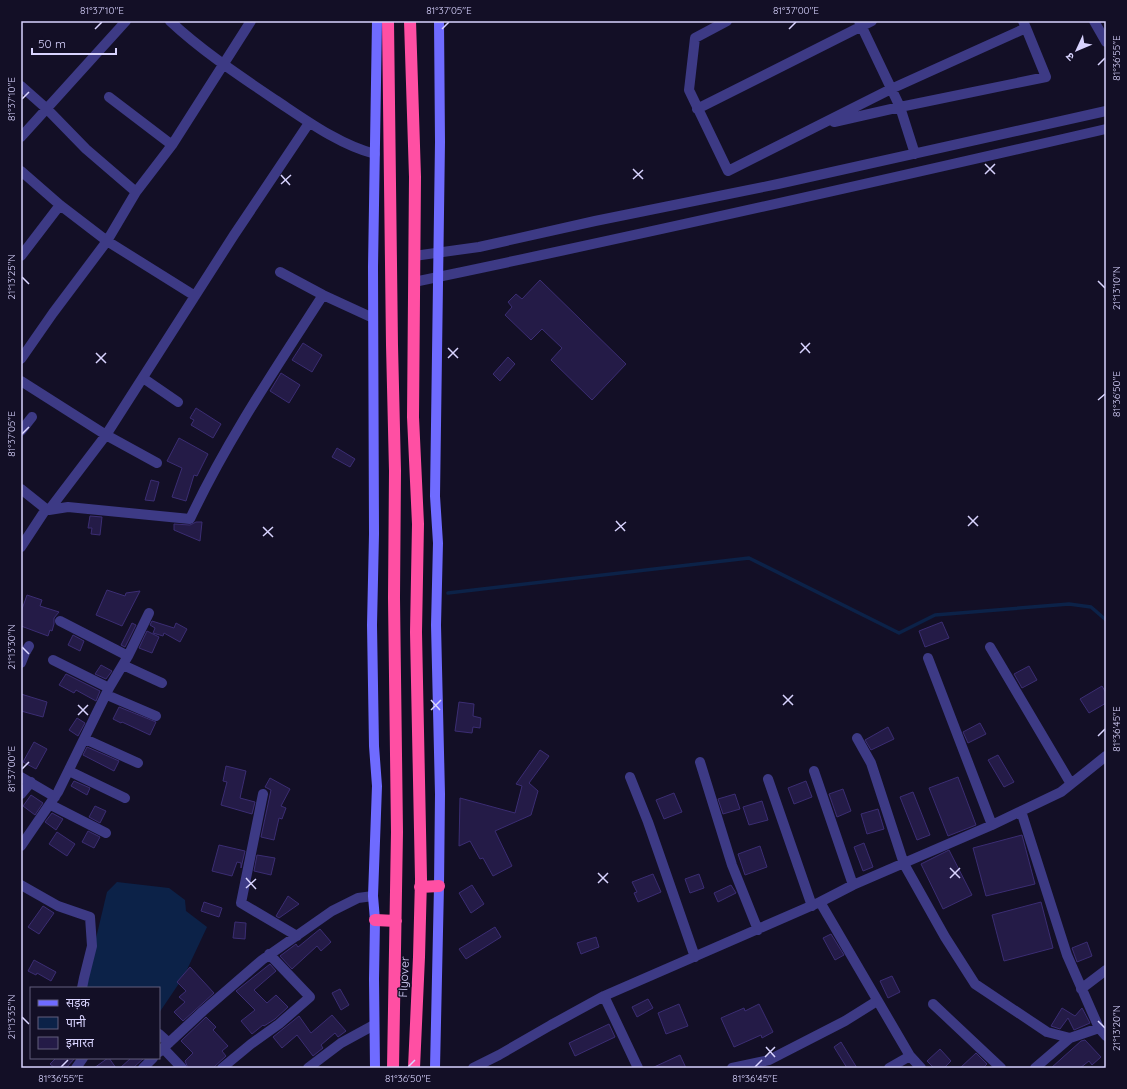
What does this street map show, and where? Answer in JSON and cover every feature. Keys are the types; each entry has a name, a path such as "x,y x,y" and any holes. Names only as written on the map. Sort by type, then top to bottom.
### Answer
{"highway":[{"name":"Flyover","path":"388,21 395,471 394,606 397,832 393,1068"},
{"name":"Flyover","path":"410,21 415,177 413,417 418,524 416,632 420,887 420,942 414,1068"},
{"path":"420,887 440,886"},
{"path":"375,920 396,921"}],"street":[{"path":"21,137 126,21"},
{"path":"170,21 183,33 250,83 319,129 358,148 375,154"},
{"path":"21,359 53,313 107,241 136,192 172,145 251,21"},
{"path":"375,1068 375,920 373,896 377,786 374,746 372,625 374,542 373,318 377,21"},
{"path":"435,1068 440,886 440,794 436,625 438,543 435,496 437,253 440,142 440,21"},
{"path":"727,21 694,38 689,90 728,171 891,89 1024,25 1046,77 900,106 818,126"},
{"path":"698,109 860,23 872,21"},
{"path":"1094,21 1106,42"},
{"path":"860,23 900,106 915,154"},
{"path":"21,86 86,149 136,192"},
{"path":"109,97 172,145"},
{"path":"414,256 479,247 595,221 778,184 1106,111"},
{"path":"21,547 47,509 106,435 234,235 310,123"},
{"path":"414,282 978,159 1106,129"},
{"path":"21,171 60,205 107,241 195,296"},
{"path":"21,256 60,205"},
{"path":"280,272 323,296 373,318"},
{"path":"21,489 47,509 68,507 190,519 207,482 246,416 323,296"},
{"path":"142,378 178,402"},
{"path":"21,381 106,435 157,463"},
{"path":"21,431 32,417"},
{"path":"21,846 53,801 149,613"},
{"path":"60,621 162,683"},
{"path":"21,663 24,653 29,646"},
{"path":"990,648 1071,784"},
{"path":"928,658 992,825"},
{"path":"53,660 108,692 156,716"},
{"path":"85,738 138,763"},
{"path":"857,738 871,763 904,864 975,984 1047,1032 1070,1038"},
{"path":"473,1068 604,996 758,930 816,904 853,885 992,825 1061,792 1106,756"},
{"path":"700,762 732,865 758,930"},
{"path":"69,771 125,798"},
{"path":"814,771 853,885"},
{"path":"21,776 31,782 53,801 106,833"},
{"path":"630,777 648,822 695,957"},
{"path":"768,779 816,904 910,1056 922,1068"},
{"path":"21,794 31,782"},
{"path":"263,794 241,903 297,936"},
{"path":"1021,811 1067,955 1099,1028 1106,1036"},
{"path":"21,885 58,906 90,918 92,946 82,987"},
{"path":"163,1048 269,954 332,911 358,898 373,896"},
{"path":"222,1068 251,1044 279,1024 310,997 269,954"},
{"path":"1081,989 1106,970"},
{"path":"604,996 638,1068"},
{"path":"732,1068 771,1064 845,1022 877,1001"},
{"path":"933,1004 1001,1068"},
{"path":"308,1068 341,1043 374,1025"},
{"path":"1035,1068 1070,1038 1099,1028"},
{"path":"160,1038 163,1048 182,1068"},
{"path":"889,1068 910,1056"},
{"path":"76,1068 82,1059"},
{"path":"143,1068 152,1059"}],"water":[{"path":"117,882 169,888 185,900 186,911 207,927 184,976 160,1012 160,987 87,987 87,976 107,892"}],"building":[{"path":"540,280 626,364 592,400 551,360 562,348 542,329 531,340 505,315 512,307 508,302 516,294 522,299"},
{"path":"303,343 322,355 312,372 292,360"},
{"path":"508,357 515,364 500,381 493,374"},
{"path":"281,373 300,385 289,403 270,391"},
{"path":"196,408 221,424 213,438 191,425 194,420 190,418"},
{"path":"179,438 208,454 197,476 194,475 186,501 172,497 182,468 167,461"},
{"path":"337,448 355,459 350,467 332,457"},
{"path":"151,480 159,482 154,501 145,500"},
{"path":"90,516 102,517 100,535 91,534 92,528 88,528"},
{"path":"196,522 202,522 200,541 174,530 174,524 190,525"},
{"path":"107,590 125,596 126,593 140,591 122,626 96,615"},
{"path":"27,595 42,600 40,606 59,612 54,618 52,631 50,630 48,636 21,626 21,612"},
{"path":"152,621 174,628 176,623 187,629 180,642 164,633 163,636 153,633 155,628 150,625"},
{"path":"942,622 949,638 925,647 919,631"},
{"path":"132,623 136,625 125,647 121,645"},
{"path":"147,631 159,637 152,653 139,648"},
{"path":"73,635 84,641 80,651 68,645"},
{"path":"101,665 112,671 106,679 95,674"},
{"path":"1029,666 1037,680 1022,688 1014,674"},
{"path":"66,674 100,691 96,701 76,690 74,693 59,685"},
{"path":"1102,686 1106,693 1106,703 1089,713 1080,699"},
{"path":"21,694 47,702 43,717 21,711"},
{"path":"459,702 474,704 473,716 481,718 480,728 473,727 472,733 455,731"},
{"path":"119,707 156,722 150,735 113,719"},
{"path":"77,718 85,723 78,736 69,730"},
{"path":"980,723 986,734 968,743 963,732"},
{"path":"888,727 894,739 871,750 865,740"},
{"path":"34,742 47,749 36,769 23,762"},
{"path":"87,747 119,761 114,771 83,755"},
{"path":"540,750 549,756 529,783 538,791 531,815 495,831 512,866 493,876 483,858 480,859 470,841 459,846 460,798 515,813 522,786 516,784"},
{"path":"998,755 1014,782 1004,787 988,760"},
{"path":"226,766 246,771 240,798 255,802 252,814 221,805 227,782 223,781"},
{"path":"958,777 976,825 948,836 929,788"},
{"path":"270,778 290,789 281,806 286,808 282,819 279,818 274,840 261,837 271,790 265,787"},
{"path":"74,781 90,788 87,795 71,786"},
{"path":"806,781 812,797 794,804 788,788"},
{"path":"843,789 851,811 837,817 829,794"},
{"path":"913,792 930,835 917,840 900,797"},
{"path":"674,793 682,812 664,819 656,800"},
{"path":"735,794 740,809 723,814 718,799"},
{"path":"31,795 43,803 35,815 23,806"},
{"path":"762,801 768,820 749,825 743,807"},
{"path":"95,806 106,811 100,823 89,817"},
{"path":"878,809 884,829 867,834 861,814"},
{"path":"52,813 63,819 56,830 45,822"},
{"path":"88,831 100,837 94,848 82,842"},
{"path":"57,832 75,844 67,856 49,844"},
{"path":"1022,835 1035,884 986,896 973,848"},
{"path":"864,843 873,867 863,871 854,847"},
{"path":"219,845 245,851 241,868 241,863 237,862 232,876 212,871"},
{"path":"760,846 767,867 745,875 738,854"},
{"path":"949,850 972,895 943,909 921,864"},
{"path":"257,855 275,858 271,875 254,871"},
{"path":"653,874 661,892 638,902 634,893 637,892 632,882"},
{"path":"699,874 704,888 690,893 685,879"},
{"path":"472,885 484,904 471,913 459,893"},
{"path":"731,885 736,893 718,902 714,893"},
{"path":"288,896 299,904 279,918 276,916"},
{"path":"204,902 222,908 219,917 201,911"},
{"path":"1041,902 1053,948 1004,961 992,915"},
{"path":"43,906 54,913 39,934 28,927"},
{"path":"235,922 246,923 245,939 233,938"},
{"path":"495,927 501,937 466,959 459,949"},
{"path":"320,929 331,942 321,951 317,946 292,969 280,956 296,944 298,947"},
{"path":"831,934 844,955 835,960 823,938"},
{"path":"596,937 599,947 581,954 577,943"},
{"path":"1087,942 1092,956 1077,962 1072,948"},
{"path":"34,960 56,972 51,981 37,973 36,975 28,971"},
{"path":"270,964 276,971 254,990 267,1003 276,995 288,1007 275,1019 264,1026 263,1025 252,1034 241,1021 255,1010 236,991"},
{"path":"190,967 214,993 183,1021 174,1012 185,1002 179,997 186,991 177,982"},
{"path":"892,976 900,992 888,998 880,981"},
{"path":"340,989 349,1005 341,1010 332,993"},
{"path":"648,999 653,1008 637,1017 632,1007"},
{"path":"679,1004 688,1026 666,1034 658,1013"},
{"path":"759,1004 773,1032 762,1038 761,1035 734,1047 721,1018 744,1008 745,1011"},
{"path":"1062,1008 1075,1016 1082,1008 1090,1023 1074,1030 1068,1018 1060,1029 1051,1026"},
{"path":"332,1015 346,1031 338,1037 335,1033 321,1045 323,1048 313,1056 297,1035 282,1048 273,1037 299,1016 311,1033"},
{"path":"206,1017 216,1027 213,1030 228,1046 222,1051 226,1056 213,1068 188,1068 185,1061 193,1053 181,1041"},
{"path":"609,1024 615,1037 575,1056 569,1043"},
{"path":"1085,1040 1101,1057 1092,1065 1089,1061 1080,1068 1051,1068 1081,1041"},
{"path":"841,1042 857,1068 847,1068 834,1047"},
{"path":"940,1049 951,1061 944,1068 934,1068 927,1061"},
{"path":"976,1053 987,1064 983,1068 960,1068"},
{"path":"680,1055 686,1068 652,1068"},
{"path":"55,1059 74,1059 66,1068 55,1068 50,1064"},
{"path":"107,1059 110,1059 116,1068 94,1068"},
{"path":"130,1059 143,1059 133,1068 120,1068"}],"waterway":[{"path":"448,593 749,558 899,633 935,615 1069,604 1091,607 1106,620"}]}
